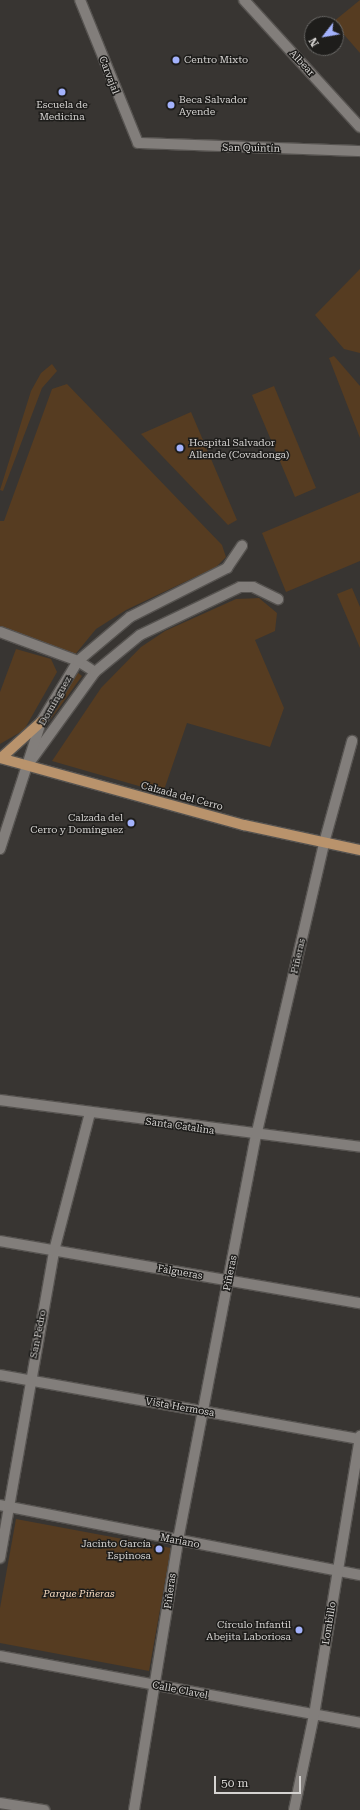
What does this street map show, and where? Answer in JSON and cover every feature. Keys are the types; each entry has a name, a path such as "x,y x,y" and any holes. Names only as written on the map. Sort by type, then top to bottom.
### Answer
{"main road":[{"path":"0,758 41,722"},
{"name":"Calzada del Cerro","path":"0,758 324,843 360,850"}],"street":[{"name":"Carvajal","path":"80,0 132,137 142,145"},
{"name":"Albear","path":"244,0 360,126"},
{"name":"San Quintín","path":"142,145 360,151"},
{"name":"Domínguez","path":"0,849 41,722 78,661 130,617 227,568 242,546"},
{"name":"Domínguez","path":"28,766 95,672 162,622 240,587 253,587 278,599"},
{"path":"0,632 78,661 95,672"},
{"name":"Piñeras","path":"134,1810 157,1686 178,1540 201,1411 256,1136 324,843 352,741"},
{"name":"Santa Catalina","path":"0,1100 256,1136 360,1147"},
{"name":"San Pedro","path":"0,1558 4,1506 30,1380 54,1250 90,1113"},
{"name":"Falgueras","path":"0,1241 360,1303"},
{"name":"Vista Hermosa","path":"0,1375 360,1438"},
{"name":"Lombillo","path":"294,1810 314,1715 360,1438"},
{"name":"Mariano","path":"4,1506 360,1575"},
{"name":"Calle Clavel","path":"0,1656 360,1723"},
{"path":"0,1803 44,1810"}],"green space":[{"path":"360,0 360,53 344,35 344,16 340,16"},
{"path":"360,269 360,353 344,349 315,315"},
{"path":"334,356 360,386 360,438 329,358"},
{"path":"52,364 57,371 42,388 3,491 0,490 31,391 41,373"},
{"path":"67,384 222,545 226,557 216,567 126,610 96,629 73,657 0,627 0,521 4,521 52,389"},
{"path":"274,386 316,488 295,497 252,395"},
{"path":"191,412 237,520 228,525 141,434"},
{"path":"360,492 360,561 286,592 262,533"},
{"path":"352,588 360,607 360,648 337,594"},
{"path":"259,598 277,613 275,631 255,640 284,708 270,747 187,723 163,793 52,761 101,688 141,647 165,631 236,599"},
{"path":"16,649 51,659 57,672 24,730 0,744 0,692"},
{"path":"77,672 82,676 51,719 50,715"},
{"name":"Parque Piñeras","path":"16,1519 171,1548 149,1671 0,1643 0,1608"}],"place":[{"name":"Centro Mixto","path":"176,60"},
{"name":"Escuela de Medicina","path":"62,92"},
{"name":"Beca Salvador Ayende","path":"171,105"},
{"name":"Hospital Salvador Allende (Covadonga)","path":"180,448"},
{"name":"Calzada del Cerro y Domínguez","path":"131,823"},
{"name":"Jacinto García Espinosa","path":"159,1549"},
{"name":"Círculo Infantil Abejita Laboriosa","path":"299,1630"}]}
